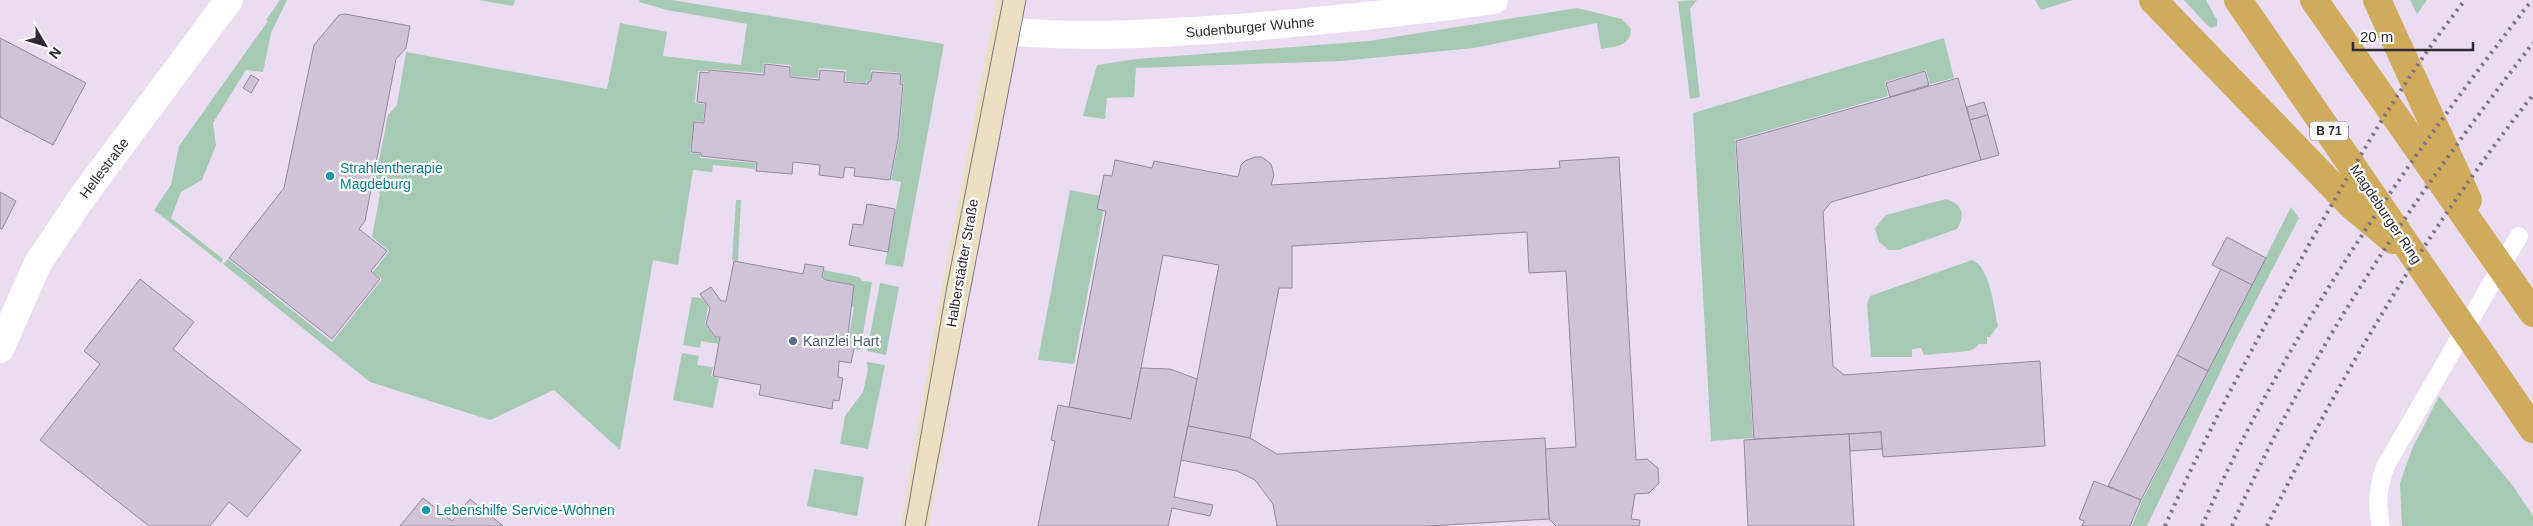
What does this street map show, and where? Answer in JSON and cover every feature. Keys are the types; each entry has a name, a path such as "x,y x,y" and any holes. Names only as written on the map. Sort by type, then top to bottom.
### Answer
{"highway":[{"path":"2153,0 2350,204 2419,262"},
{"name":"Magdeburger Ring","path":"2238,0 2533,429"},
{"path":"2314,0 2533,313"},
{"path":"2377,0 2450,157 2489,250"}],"main road":[{"name":"Halberstädter Straße","path":"915,526 1011,0"}],"street":[{"name":"Hellestraße","path":"0,349 38,263 82,196 229,0"},
{"name":"Sudenburger Wuhne","path":"1005,32 1074,35 1171,33 1367,18 1494,0"}],"lane":[{"path":"2381,526 2378,494 2386,465 2519,236"}],"green space":[{"path":"280,0 287,0 271,33 263,72 246,70 213,123 216,145 202,180 181,192 171,218 223,259 221,263 154,210 171,185 179,146 268,21 266,20"},
{"path":"478,0 515,0 513,6"},
{"path":"640,0 672,0 944,44 903,267 885,264 901,182 891,180 899,139 904,83 901,83 902,73 871,70 871,80 867,80 866,83 846,81 846,70 819,68 818,78 791,76 791,65 764,63 763,73 709,69 708,71 698,71 695,103 705,104 703,122 694,121 690,153 700,154 700,158 756,163 755,169 713,165 712,172 693,170 678,265 653,260 620,450 554,390 490,420 370,382 223,264 228,259 332,342 382,279 373,272 389,251 372,237 380,194 374,186 388,115 397,105 406,52 607,89 620,23 667,32 663,56 741,65 747,24 667,10 639,2"},
{"path":"1697,0 1690,9 1700,97 1690,99 1678,1"},
{"path":"2035,0 2073,0 2041,10"},
{"path":"2184,0 2206,0 2217,20 2217,26 2211,28 2207,25"},
{"path":"2410,0 2427,0 2417,14"},
{"path":"1577,8 1622,19 1631,29 1628,39 1621,45 1601,49 1597,23 1474,48 1341,61 1136,68 1134,97 1107,98 1105,119 1083,116 1097,65 1137,59 1369,41"},
{"path":"1944,38 1954,78 1930,84 1926,70 1885,82 1888,96 1735,140 1753,438 1711,441 1693,113"},
{"path":"1070,190 1106,197 1074,364 1038,360"},
{"path":"1946,199 1956,204 1961,211 1960,224 1957,229 1898,250 1889,250 1879,242 1875,228 1886,215"},
{"path":"736,200 741,200 738,261 732,260"},
{"path":"2291,207 2299,218 2235,341 2147,526 2132,526 2142,501"},
{"path":"1972,260 1983,270 1987,279 1998,326 1990,337 1987,337 1987,344 1979,344 1974,349 1968,351 1924,355 1921,348 1912,349 1912,357 1871,357 1867,304 1870,296"},
{"path":"824,270 859,277 862,281 872,282 860,350 854,349 855,343 844,341 845,335 849,335 854,307 850,306 854,285 827,280 823,277"},
{"path":"880,283 899,287 886,355 867,351"},
{"path":"692,297 702,298 708,307 705,324 714,337 719,338 718,344 701,341 700,348 683,345"},
{"path":"682,353 699,356 697,365 713,367 711,376 719,378 713,408 673,400"},
{"path":"867,362 885,365 868,449 840,444 845,416 863,392 868,370"},
{"path":"2439,396 2513,486 2533,516 2533,526 2402,526 2400,483 2412,449"},
{"path":"814,469 864,477 857,516 807,506"}],"building":[{"name":"Strahlentherapie Magdeburg","path":"345,14 410,26 406,48 396,59 365,221 359,229 387,251 371,271 380,279 332,339 229,258 284,188 314,45 339,15"},
{"path":"0,38 86,83 53,145 0,117"},
{"path":"765,64 790,67 790,77 819,80 820,70 845,72 844,82 868,84 868,81 871,81 872,72 901,74 900,84 903,84 898,139 890,180 854,176 855,168 845,167 843,178 819,175 820,165 793,162 792,174 756,171 757,162 701,156 701,153 691,152 694,122 704,123 706,103 697,102 700,72 709,73 709,70 764,75"},
{"path":"1925,71 1929,85 1890,97 1886,83"},
{"path":"251,75 259,80 251,93 243,88"},
{"path":"1958,78 1981,160 1831,202 1823,212 1833,366 1844,375 2040,361 2045,446 1883,457 1881,432 1754,439 1736,141"},
{"path":"1984,102 1988,115 1970,120 1967,107"},
{"path":"1988,115 1999,155 1981,160 1970,120"},
{"path":"1255,157 1262,157 1271,164 1274,175 1271,185 1560,168 1559,161 1619,157 1636,460 1647,459 1658,468 1659,483 1649,493 1635,494 1631,519 1640,520 1639,526 1556,526 1549,519 1545,449 1576,447 1566,271 1529,273 1527,232 1292,246 1292,288 1279,288 1250,438 1188,426 1219,265 1163,255 1131,419 1069,407 1106,211 1097,209 1104,175 1112,176 1115,160 1152,168 1154,161 1238,177 1241,165"},
{"path":"0,192 16,201 2,229 0,228"},
{"path":"867,204 895,209 888,252 849,245 853,224 863,225"},
{"path":"2227,237 2266,258 2252,285 2212,265"},
{"path":"734,261 803,274 805,264 824,267 822,277 826,280 854,285 848,334 845,334 843,341 855,344 851,363 839,361 838,377 843,378 839,401 833,400 832,409 759,395 761,385 713,376 720,337 715,337 706,324 710,308 700,294 711,287 721,301 726,301"},
{"path":"2221,269 2252,285 2208,371 2177,355"},
{"path":"140,279 194,322 173,349 301,450 247,517 229,502 210,526 149,526 40,440 100,364 84,351"},
{"path":"2177,355 2208,371 2141,500 2108,486"},
{"path":"1141,368 1170,369 1197,379 1174,497 1213,505 1210,516 1172,508 1168,526 1038,526 1055,441 1051,440 1058,405 1131,419"},
{"path":"1188,426 1250,438 1277,454 1545,438 1549,519 1428,526 1277,526 1273,504 1255,480 1237,471 1181,460"},
{"path":"1881,432 1882,449 1850,451 1849,434"},
{"path":"1849,434 1854,526 1748,526 1744,440"},
{"path":"2094,481 2141,500 2130,526 2082,526 2084,521 2079,519"},
{"name":"Lebenshilfe Service-Wohnen","path":"423,498 452,521 470,499 503,526 400,526"}],"tram line":[{"path":"905,526 947,286 1003,0"},
{"path":"925,526 1026,0"}],"railway":[{"path":"2165,526 2234,383 2328,212 2402,88 2465,0"},
{"path":"2202,526 2235,456 2271,387 2309,319 2350,253 2439,124 2532,0"},
{"path":"2232,526 2262,461 2330,336 2407,216 2448,157 2533,43"},
{"path":"2267,526 2325,413 2388,303 2494,145 2533,95"}],"place":[{"name":"Strahlentherapie Magdeburg","path":"330,176"},
{"name":"Kanzlei Hart","path":"793,341"},
{"name":"Lebenshilfe Service-Wohnen","path":"426,510"}]}
